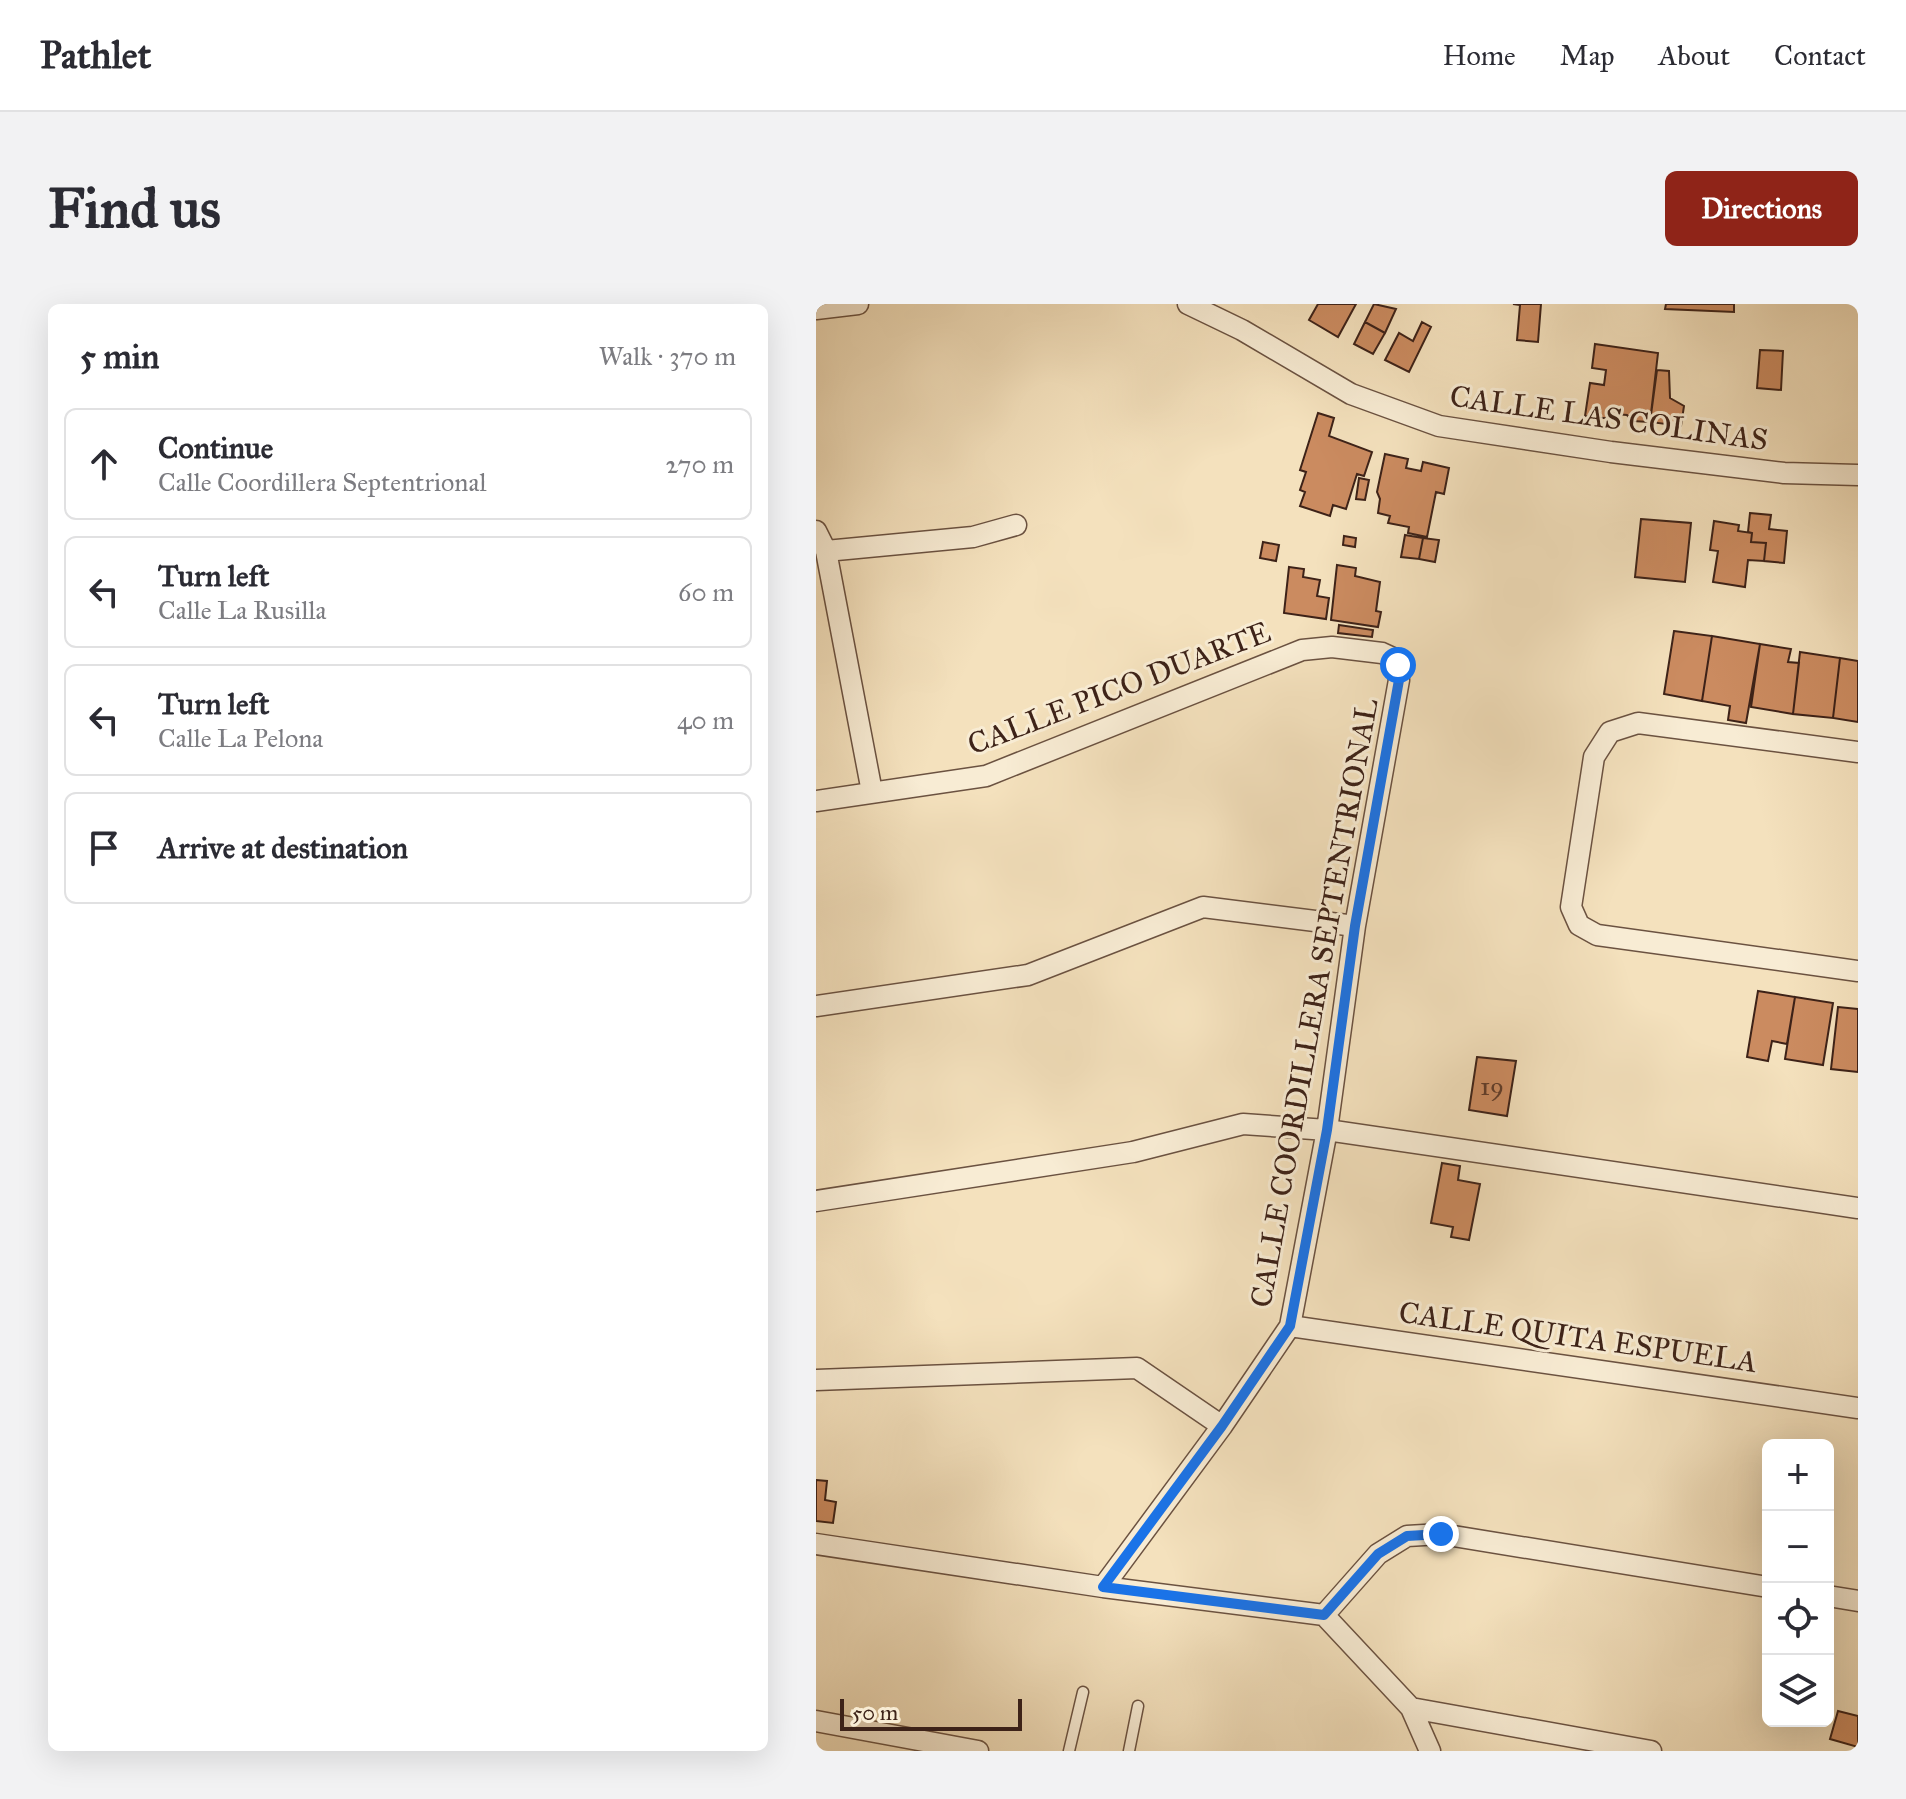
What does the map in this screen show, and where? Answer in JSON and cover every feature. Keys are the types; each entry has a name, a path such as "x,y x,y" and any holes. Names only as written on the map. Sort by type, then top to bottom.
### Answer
{"street":[{"path":"816,309 858,304"},
{"name":"CALLE LAS COLINAS","path":"1188,304 1242,330 1351,394 1439,426 1784,473 1858,475"},
{"path":"1214,304 1242,330"},
{"path":"826,551 973,537 1016,525"},
{"path":"816,531 826,551 872,792"},
{"name":"CALLE PICO DUARTE","path":"816,801 986,776 1302,650 1361,649 1395,659"},
{"name":"CALLE COORDILLERA SEPTENTRIONAL","path":"1103,1587 1222,1426 1290,1326 1327,1130 1355,926 1399,680 1395,659"},
{"path":"1858,752 1638,723 1610,732 1594,757 1571,907 1579,925 1597,935 1858,971"},
{"path":"816,1006 1028,975 1203,907 1355,926"},
{"path":"816,1201 1133,1152 1243,1124 1327,1130 1858,1208"},
{"name":"CALLE QUITA ESPUELA","path":"1290,1326 1858,1408"},
{"path":"816,1380 1137,1368 1222,1426"},
{"path":"1324,1615 1378,1554 1407,1536 1441,1534 1762,1586"},
{"path":"816,1544 1103,1587 1324,1615 1411,1708 1430,1751"},
{"path":"1834,1597 1858,1601"},
{"path":"1411,1708 1651,1751"},
{"path":"816,1721 868,1741 978,1751"}],"lane":[{"path":"1069,1751 1083,1692"},
{"path":"1129,1751 1138,1706"}],"building":[{"path":"1318,304 1356,304 1338,337 1309,320"},
{"path":"1374,304 1396,309 1385,333 1365,322"},
{"path":"1513,304 1541,304 1538,342 1517,340 1520,305"},
{"path":"1666,304 1734,304 1734,312 1665,309"},
{"path":"1365,322 1385,333 1373,354 1354,344"},
{"path":"1422,322 1431,327 1409,372 1385,360 1399,333 1413,341"},
{"path":"1595,344 1658,353 1650,422 1632,421 1627,415 1614,414 1613,419 1585,416 1590,383 1604,385 1606,370 1592,368"},
{"path":"1760,350 1783,351 1781,390 1757,388"},
{"path":"1657,370 1669,371 1670,398 1684,406 1681,426 1650,422"},
{"path":"1318,413 1334,418 1329,436 1372,452 1364,476 1357,474 1346,509 1333,505 1330,516 1300,506 1305,492 1300,490 1306,472 1300,470"},
{"path":"1385,454 1408,459 1406,468 1421,471 1423,462 1449,468 1444,494 1436,492 1427,537 1408,533 1409,527 1388,523 1390,516 1378,513 1380,499 1377,492"},
{"path":"1359,478 1369,480 1365,500 1356,499"},
{"path":"1750,513 1771,515 1769,529 1787,531 1784,563 1764,561 1766,543 1751,542 1752,533 1748,532"},
{"path":"1641,519 1691,523 1685,582 1635,577"},
{"path":"1714,521 1739,525 1738,531 1752,533 1751,542 1766,543 1764,561 1748,560 1745,587 1713,582 1718,551 1710,550"},
{"path":"1405,535 1423,538 1419,559 1401,557"},
{"path":"1344,536 1356,538 1355,547 1343,545"},
{"path":"1423,538 1439,540 1435,562 1419,559"},
{"path":"1263,542 1279,545 1276,561 1260,558"},
{"path":"1337,565 1356,568 1355,576 1380,582 1376,611 1381,612 1378,627 1331,620"},
{"path":"1289,567 1304,569 1303,577 1320,580 1317,596 1329,598 1326,619 1284,613"},
{"path":"1339,625 1373,630 1372,637 1338,633"},
{"path":"1674,631 1712,636 1702,701 1664,694"},
{"path":"1712,636 1760,644 1746,723 1728,720 1730,706 1702,701"},
{"path":"1760,644 1791,649 1788,662 1799,663 1793,714 1751,707"},
{"path":"1800,652 1840,658 1833,718 1793,714"},
{"path":"1840,658 1858,661 1858,722 1833,718"},
{"path":"1758,991 1795,997 1787,1044 1772,1041 1768,1061 1747,1057"},
{"path":"1795,997 1833,1003 1823,1065 1785,1059"},
{"path":"1838,1007 1858,1009 1858,1072 1831,1069"},
{"path":"1477,1057 1516,1061 1507,1116 1469,1110"},
{"path":"1442,1163 1460,1166 1458,1180 1480,1184 1469,1240 1451,1237 1453,1227 1431,1223"},
{"path":"816,1480 827,1481 825,1500 836,1502 833,1523 816,1521"},
{"path":"1838,1711 1858,1716 1858,1747 1830,1739"}],"route":[{"path":"1398,665 1399,680 1355,926 1327,1130 1290,1326 1222,1426 1103,1587 1324,1615 1378,1554 1407,1536 1441,1534"}]}
